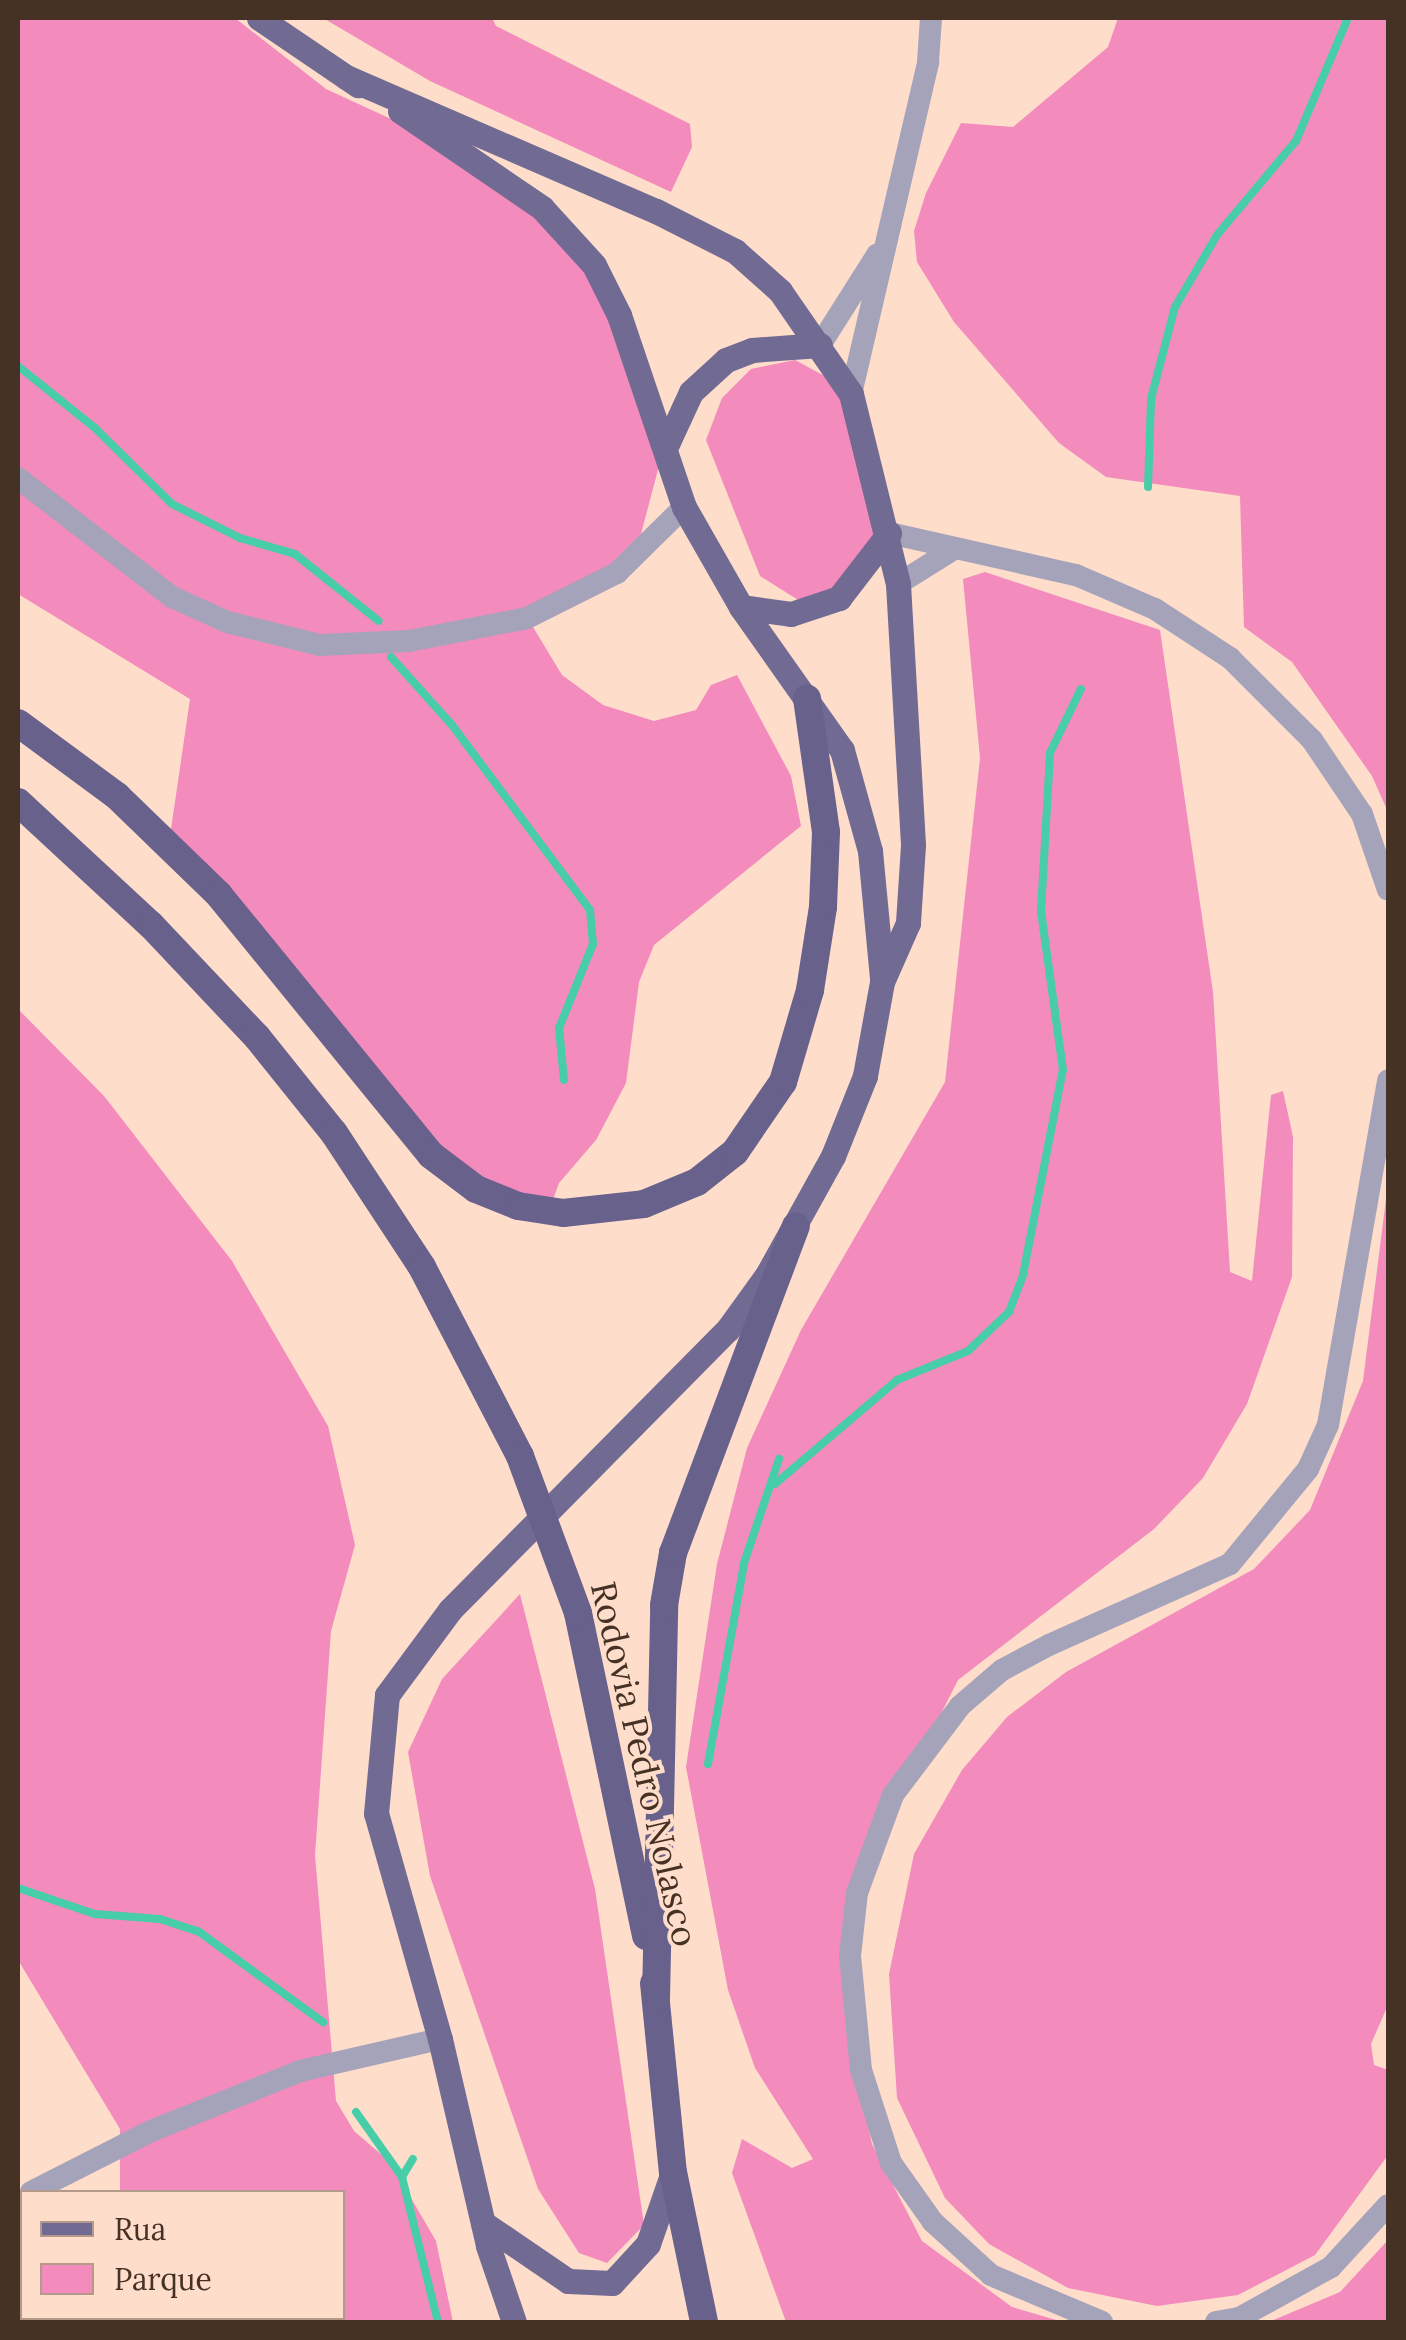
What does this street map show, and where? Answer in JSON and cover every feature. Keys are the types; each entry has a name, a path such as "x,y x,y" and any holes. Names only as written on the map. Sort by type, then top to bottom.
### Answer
{"highway":[{"path":"18,723 117,796 219,896 431,1155 476,1189 518,1206 606,1212 697,1182 735,1152 783,1082 810,990 823,907 826,832 807,698"},
{"name":"Rodovia Pedro Nolasco","path":"18,802 151,924 257,1037 334,1134 422,1267 520,1456 578,1612 633,1857 656,1999 673,2172 704,2322"},
{"path":"656,1999 664,1605 673,1554 796,1226"}],"main road":[{"path":"259,18 346,78 498,172 542,208 594,265 667,444 684,507 741,607 842,750 858,799 882,982"},
{"path":"346,78 572,170 735,251 780,290 851,394 889,533 898,584 912,846 908,923 882,982 865,1076 796,1226 728,1329 450,1610 387,1695 376,1813 440,2039 483,2223 514,2322"},
{"path":"667,444 691,392 726,360 752,350 820,345"},
{"path":"741,607 791,614 840,598 889,533"},
{"path":"483,2223 568,2281 612,2283 648,2244 673,2172"}],"street":[{"path":"851,394 864,362 879,252 928,62 930,18"},
{"path":"820,345 879,252"},
{"path":"18,478 172,598 228,622 320,645 409,641 527,618 617,573 684,507"},
{"path":"889,533 1076,575 1155,609 1230,658 1322,755 1362,814 1388,890"},
{"path":"898,584 954,548"},
{"path":"1102,2322 991,2275 933,2222 892,2163 861,2070 850,1956 858,1894 893,1795 960,1706 1002,1670 1049,1644 1230,1564 1308,1469 1328,1425 1388,1080"},
{"path":"35,2190 150,2131 300,2071 440,2039"},
{"path":"1216,2322 1239,2318 1331,2267 1388,2204"}],"green space":[{"path":"18,18 235,18 326,89 467,154 590,271 664,447 637,549 616,569 546,598 533,627 562,675 603,705 654,721 696,710 711,685 737,675 791,776 801,826 654,945 639,982 626,1083 596,1140 559,1183 547,1216 431,1149 170,836 190,699 18,594"},
{"path":"323,18 492,18 496,26 690,124 692,147 671,192 430,81"},
{"path":"1118,18 1388,18 1388,812 1372,776 1292,662 1244,627 1240,496 1106,477 1059,443 954,322 917,262 914,231 926,193 961,123 1013,127 1108,47"},
{"path":"795,360 843,386 883,556 851,597 803,603 760,576 706,440 722,398 751,369"},
{"path":"985,572 1160,630 1213,992 1230,1272 1252,1281 1271,1095 1283,1091 1293,1137 1292,1277 1247,1404 1203,1478 1154,1529 958,1680 859,1876 847,2021 872,2144 922,2241 1012,2307 1063,2322 786,2322 732,2173 742,2139 792,2168 813,2159 755,2068 728,1990 686,1767 717,1564 747,1448 801,1330 945,1082 980,758 963,579"},
{"path":"18,1009 104,1096 232,1261 328,1426 355,1545 331,1631 315,1855 336,2101 354,2131 390,2162 436,2241 453,2322 38,2322 345,2320 345,2190 120,2190 120,2129 18,1960"},
{"path":"1388,1183 1388,2005 1371,2044 1374,2065 1388,2070 1388,2155 1315,2255 1238,2295 1157,2306 1068,2288 989,2244 945,2198 897,2098 889,1974 914,1854 962,1770 1007,1717 1066,1672 1254,1569 1310,1510 1363,1381"},
{"path":"520,1594 595,1889 644,2225 607,2263 579,2253 538,2189 430,1876 408,1752 442,1679"},
{"path":"1388,2240 1388,2322 1269,2322 1340,2292"}],"waterway":[{"path":"1148,487 1151,399 1175,307 1217,235 1296,141 1348,18"},
{"path":"18,366 95,428 172,504 240,538 295,554 379,621"},
{"path":"391,657 452,725 590,910 593,944 559,1028 564,1080"},
{"path":"775,1484 897,1380 968,1351 1009,1312 1023,1275 1063,1070 1041,911 1050,753 1081,689"},
{"path":"708,1764 744,1563 779,1459"},
{"path":"18,1888 95,1914 160,1919 198,1931 323,2022"},
{"path":"356,2112 402,2177 438,2322"},
{"path":"402,2177 413,2159"}]}
